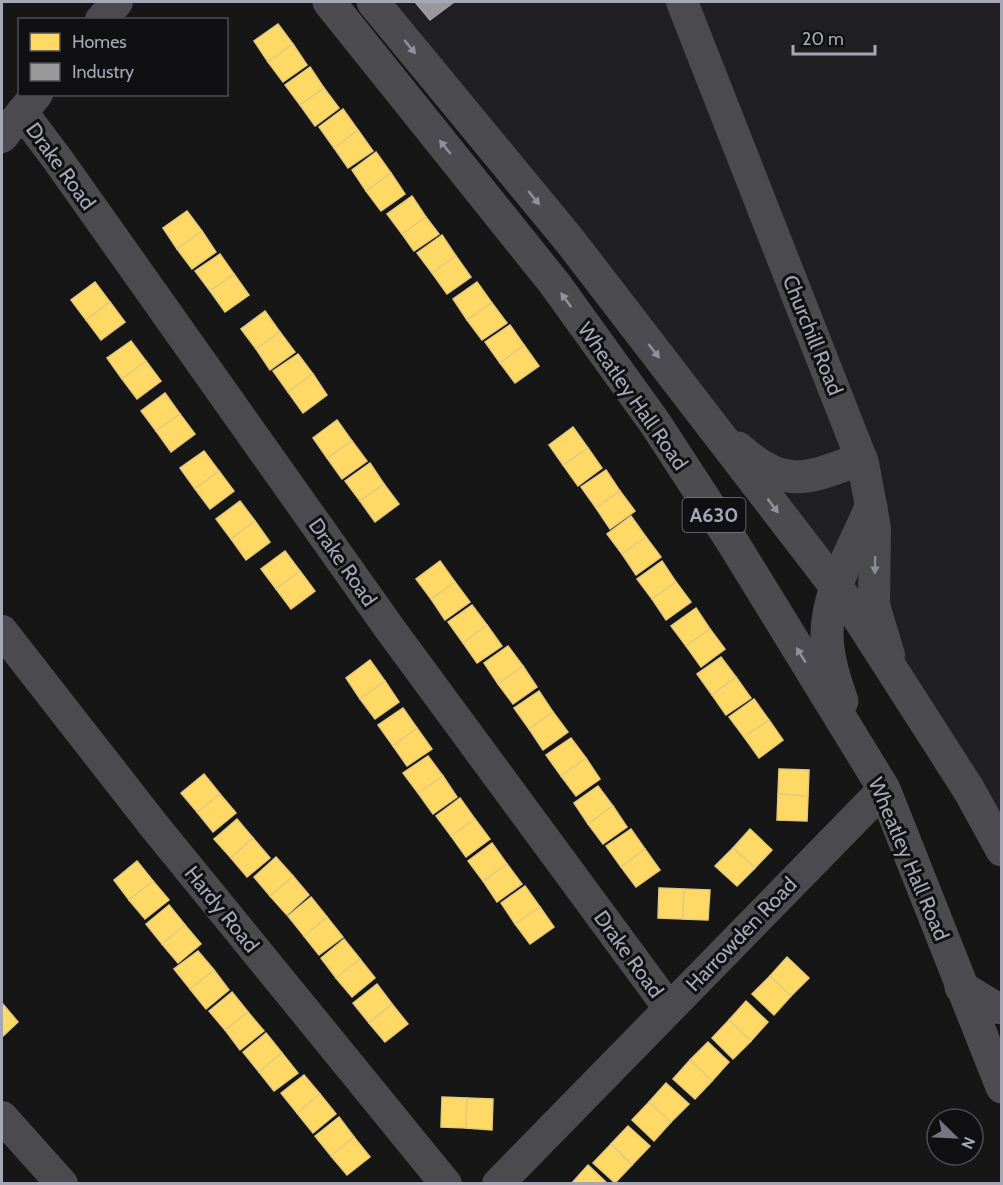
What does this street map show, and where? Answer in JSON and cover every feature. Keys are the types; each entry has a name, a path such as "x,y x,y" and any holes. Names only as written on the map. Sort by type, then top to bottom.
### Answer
{"highway":[{"name":"Wheatley Hall Road","path":"329,2 555,284 655,423 735,546 878,779 1002,1087"},
{"name":"Wheatley Hall Road","path":"373,2 570,242 853,609 969,790 1002,850"},
{"path":"708,421 747,457 779,474 800,479 861,459"},
{"path":"871,507 836,589 827,621 831,672 878,779"},
{"path":"961,987 994,1007 1002,1008"}],"street":[{"path":"103,18 117,2"},
{"name":"Churchill Road","path":"682,2 861,459 875,528 874,605 881,634 897,678"},
{"path":"2,137 29,103"},
{"name":"Drake Road","path":"29,103 72,179 390,629 669,1008"},
{"name":"Hardy Road","path":"2,631 155,826 446,1184"},
{"name":"Harrowden Road","path":"498,1184 669,1008 878,779"},
{"path":"961,987 1002,1021"},
{"path":"2,1117 62,1184"}],"shaded area":[{"path":"373,2 1001,2 1001,850 969,790"}],"building: Homes":[{"path":"278,24 293,44 268,62 254,41"},
{"path":"293,44 307,65 283,82 268,62"},
{"path":"310,67 324,88 300,105 285,85"},
{"path":"324,88 339,108 315,126 300,105"},
{"path":"343,109 358,130 334,148 319,127"},
{"path":"358,130 373,151 348,168 334,148"},
{"path":"376,152 391,173 366,191 352,170"},
{"path":"391,173 405,194 381,211 366,191"},
{"path":"412,196 426,217 402,234 387,214"},
{"path":"187,211 202,231 177,249 163,228"},
{"path":"426,217 439,234 414,251 402,234"},
{"path":"202,231 216,252 192,269 177,249"},
{"path":"442,235 456,256 432,273 417,253"},
{"path":"220,254 234,274 210,291 195,271"},
{"path":"456,256 471,277 447,294 432,273"},
{"path":"234,274 249,295 225,312 210,291"},
{"path":"95,282 110,302 86,320 71,300"},
{"path":"477,282 492,303 467,320 453,299"},
{"path":"110,302 125,322 101,340 86,320"},
{"path":"492,303 507,323 482,340 467,320"},
{"path":"265,311 280,332 256,349 241,329"},
{"path":"510,325 524,345 500,363 485,342"},
{"path":"280,332 295,352 270,370 256,349"},
{"path":"131,341 146,361 122,379 107,358"},
{"path":"524,345 539,366 515,383 500,363"},
{"path":"298,354 313,374 288,392 273,371"},
{"path":"146,361 161,381 137,399 122,379"},
{"path":"313,374 327,395 303,413 288,392"},
{"path":"165,393 180,414 156,431 141,411"},
{"path":"180,414 195,434 171,452 156,431"},
{"path":"337,420 352,441 327,458 313,438"},
{"path":"573,427 588,448 563,465 549,445"},
{"path":"352,441 367,461 342,479 327,458"},
{"path":"588,448 602,468 578,486 563,465"},
{"path":"204,451 219,471 195,489 180,468"},
{"path":"370,463 384,484 360,501 345,481"},
{"path":"606,470 620,491 596,508 581,487"},
{"path":"219,471 234,491 210,509 195,489"},
{"path":"384,484 399,504 375,522 360,501"},
{"path":"620,491 635,511 610,529 596,508"},
{"path":"240,501 255,521 231,539 216,519"},
{"path":"631,516 646,537 622,554 607,534"},
{"path":"255,521 270,542 246,560 231,539"},
{"path":"646,537 661,557 636,575 622,554"},
{"path":"285,551 300,571 276,589 261,569"},
{"path":"440,561 455,582 431,599 416,579"},
{"path":"662,561 676,582 652,599 637,579"},
{"path":"300,571 315,591 291,609 276,589"},
{"path":"455,582 470,602 445,620 431,599"},
{"path":"676,582 691,602 666,620 652,599"},
{"path":"472,605 487,625 463,643 448,622"},
{"path":"696,608 710,629 686,646 671,626"},
{"path":"487,625 502,646 477,663 463,643"},
{"path":"710,629 725,649 701,667 686,646"},
{"path":"508,646 523,666 498,684 484,663"},
{"path":"721,657 736,677 712,695 697,674"},
{"path":"370,660 385,681 360,699 346,678"},
{"path":"523,666 537,687 513,704 498,684"},
{"path":"736,677 751,698 726,715 712,695"},
{"path":"385,681 399,702 375,719 360,699"},
{"path":"539,691 553,712 529,729 514,708"},
{"path":"754,699 769,720 744,737 729,717"},
{"path":"403,708 417,728 393,746 378,725"},
{"path":"553,712 568,732 543,750 529,729"},
{"path":"769,720 783,740 759,758 744,737"},
{"path":"417,728 432,749 407,766 393,746"},
{"path":"571,738 586,758 561,776 546,755"},
{"path":"428,756 443,776 418,793 403,773"},
{"path":"586,758 600,779 576,796 561,776"},
{"path":"779,769 809,770 808,796 778,794"},
{"path":"204,774 220,794 197,812 181,793"},
{"path":"443,776 457,797 433,814 418,793"},
{"path":"598,786 613,806 588,824 574,803"},
{"path":"220,794 236,813 213,832 197,812"},
{"path":"778,794 808,796 807,821 777,820"},
{"path":"460,798 475,819 451,836 436,816"},
{"path":"613,806 627,827 603,844 588,824"},
{"path":"237,819 253,838 231,858 214,839"},
{"path":"475,819 490,839 466,857 451,836"},
{"path":"631,829 645,849 621,867 606,846"},
{"path":"750,829 772,850 755,868 733,848"},
{"path":"253,838 270,858 247,877 231,858"},
{"path":"492,843 507,864 483,881 468,861"},
{"path":"733,848 755,868 737,886 715,866"},
{"path":"645,849 660,870 636,887 621,867"},
{"path":"276,857 293,876 270,896 254,877"},
{"path":"137,861 153,881 129,900 114,880"},
{"path":"507,864 522,884 497,902 483,881"},
{"path":"293,876 309,895 287,915 270,896"},
{"path":"153,881 169,900 145,919 129,900"},
{"path":"525,886 540,907 515,924 501,903"},
{"path":"659,888 684,889 683,919 658,918"},
{"path":"684,889 710,890 708,920 683,919"},
{"path":"311,897 327,917 304,936 288,916"},
{"path":"169,905 185,925 162,944 146,924"},
{"path":"540,907 554,927 530,944 515,924"},
{"path":"327,917 343,937 319,955 304,936"},
{"path":"185,925 201,944 178,963 162,944"},
{"path":"344,939 360,959 336,978 321,958"},
{"path":"198,951 214,970 190,989 174,969"},
{"path":"787,957 809,978 791,996 770,976"},
{"path":"360,959 375,978 352,997 336,978"},
{"path":"214,970 229,990 206,1009 190,989"},
{"path":"770,976 791,996 774,1015 752,994"},
{"path":"377,984 392,1004 369,1023 353,1003"},
{"path":"232,992 248,1012 225,1030 209,1011"},
{"path":"746,1001 768,1022 751,1041 729,1020"},
{"path":"2,1003 18,1022 2,1037"},
{"path":"392,1004 408,1024 385,1042 369,1023"},
{"path":"248,1012 264,1031 240,1050 225,1030"},
{"path":"729,1020 751,1041 733,1059 712,1038"},
{"path":"266,1033 282,1053 259,1072 243,1052"},
{"path":"708,1042 729,1062 712,1081 690,1060"},
{"path":"282,1053 298,1073 274,1091 259,1072"},
{"path":"690,1060 712,1081 695,1099 673,1079"},
{"path":"304,1075 320,1094 297,1113 281,1093"},
{"path":"666,1083 689,1104 671,1122 649,1102"},
{"path":"320,1094 336,1114 313,1133 297,1113"},
{"path":"442,1097 467,1098 466,1128 441,1127"},
{"path":"467,1098 493,1099 492,1130 466,1128"},
{"path":"649,1102 671,1122 654,1141 632,1120"},
{"path":"339,1117 354,1137 331,1156 315,1136"},
{"path":"628,1126 650,1146 632,1165 611,1144"},
{"path":"354,1137 370,1157 347,1175 331,1156"},
{"path":"611,1144 632,1165 615,1183 593,1163"},
{"path":"588,1165 608,1184 571,1184"}],"building: Industry":[{"path":"415,2 454,2 430,20"}]}
